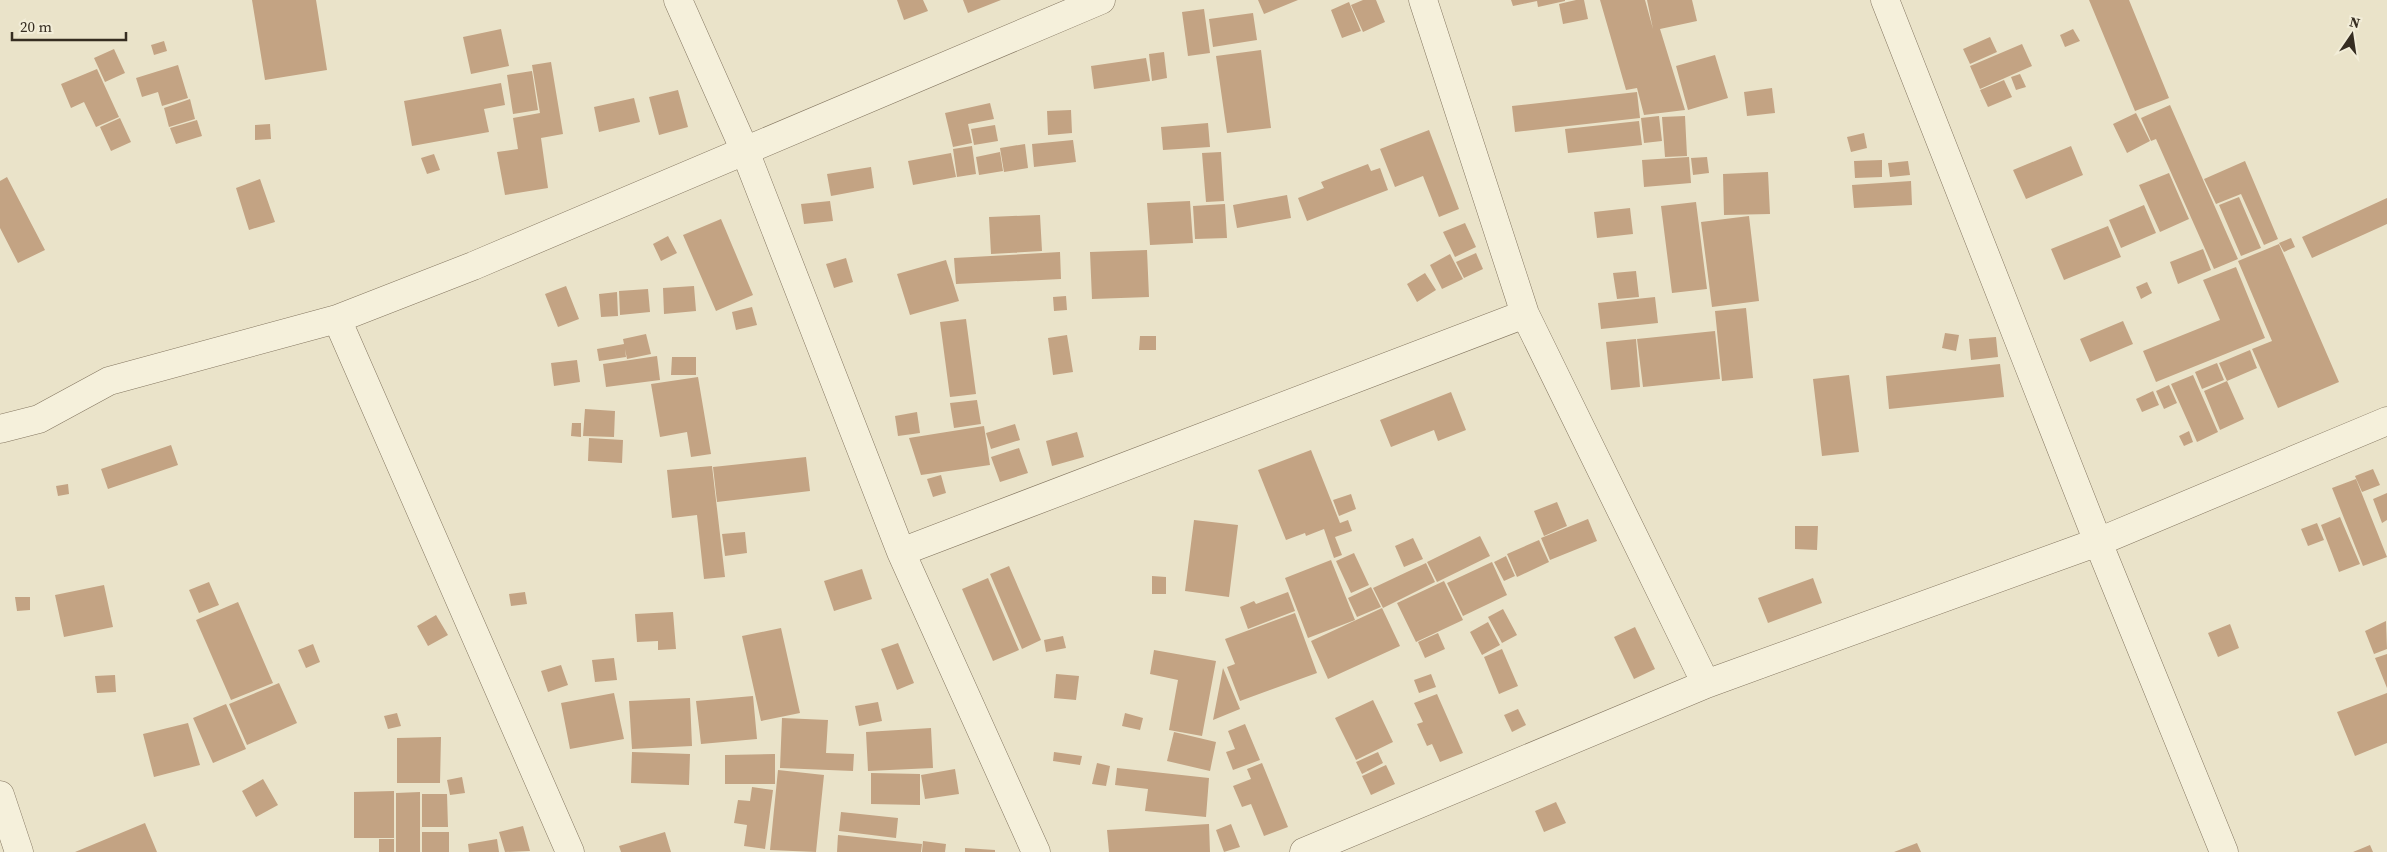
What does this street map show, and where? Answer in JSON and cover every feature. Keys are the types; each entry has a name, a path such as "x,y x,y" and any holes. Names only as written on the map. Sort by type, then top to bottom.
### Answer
{"street":[{"path":"678,0 745,151 901,552 1036,852"},
{"path":"0,429 39,419 109,381 337,319 473,266 1101,0"},
{"path":"1423,0 1524,314 1706,684"},
{"path":"1886,0 2098,542 2224,852"},
{"path":"901,552 1524,314"},
{"path":"337,319 570,852"},
{"path":"1304,852 1706,684 2098,542 2387,421"},
{"path":"0,795 19,852"}],"building":[{"path":"252,0 316,0 327,70 265,80"},
{"path":"897,0 923,0 928,11 904,20"},
{"path":"963,0 1001,0 968,13"},
{"path":"1258,0 1298,0 1264,14"},
{"path":"1363,0 1376,0 1385,22 1363,32 1351,5"},
{"path":"1511,0 1565,1 1538,7 1537,1 1513,6"},
{"path":"1584,0 1588,19 1563,24 1559,4"},
{"path":"1600,0 1645,0 1653,29 1647,0 1692,0 1697,21 1660,29 1685,110 1644,115 1637,88 1626,90"},
{"path":"2089,0 2129,0 2169,98 2135,111"},
{"path":"1349,2 1361,31 1342,38 1331,10"},
{"path":"1204,9 1210,53 1188,56 1182,12"},
{"path":"1253,13 1257,40 1213,47 1209,19"},
{"path":"501,29 509,66 471,74 463,37"},
{"path":"2073,29 2080,41 2065,47 2060,35"},
{"path":"1990,37 1997,52 1970,64 1963,49"},
{"path":"164,41 167,51 154,55 151,45"},
{"path":"2022,44 2032,66 1980,89 1970,66"},
{"path":"114,49 125,73 105,82 94,58"},
{"path":"1261,50 1271,128 1227,133 1216,56"},
{"path":"1164,52 1167,78 1152,81 1149,54"},
{"path":"1715,55 1728,98 1688,110 1676,66"},
{"path":"1146,58 1150,81 1094,89 1091,66"},
{"path":"551,62 563,134 541,138 548,188 505,195 497,152 518,149 513,118 540,113 532,65"},
{"path":"178,65 188,98 162,106 158,92 142,97 136,78"},
{"path":"97,69 119,117 96,127 84,102 71,108 61,84"},
{"path":"532,71 538,110 513,114 507,75"},
{"path":"2020,74 2026,87 2016,90 2011,77"},
{"path":"2004,80 2012,97 1988,107 1980,90"},
{"path":"501,83 505,105 484,109 489,132 412,146 404,101"},
{"path":"1772,88 1775,113 1747,116 1744,92"},
{"path":"678,90 688,127 659,135 649,97"},
{"path":"1637,92 1640,118 1515,132 1512,106"},
{"path":"634,98 640,122 599,132 594,107"},
{"path":"190,99 195,119 169,127 164,108"},
{"path":"990,103 994,119 968,124 972,143 953,147 945,113"},
{"path":"2170,105 2238,259 2214,269 2156,139 2151,141 2141,118"},
{"path":"1071,110 1072,133 1048,135 1047,111"},
{"path":"2136,113 2150,141 2127,153 2113,124"},
{"path":"1659,116 1662,141 1644,143 1641,118"},
{"path":"1685,116 1687,156 1665,157 1662,117"},
{"path":"120,118 131,142 111,151 100,127"},
{"path":"197,120 202,136 176,144 170,128"},
{"path":"1639,121 1642,145 1568,153 1565,129"},
{"path":"1208,123 1210,147 1163,150 1161,127"},
{"path":"270,124 271,139 255,140 255,125"},
{"path":"995,125 998,141 974,145 971,129"},
{"path":"1429,130 1459,209 1439,217 1423,176 1395,187 1380,149"},
{"path":"1864,133 1867,148 1851,152 1847,137"},
{"path":"1073,140 1076,162 1034,167 1032,144"},
{"path":"1025,144 1028,168 1004,172 1000,148"},
{"path":"972,146 976,174 957,177 953,149"},
{"path":"2071,146 2083,175 2026,199 2013,170"},
{"path":"1000,152 1003,171 979,175 976,157"},
{"path":"1221,152 1224,201 1206,202 1202,153"},
{"path":"951,153 956,177 913,185 908,161"},
{"path":"434,154 440,170 427,174 421,158"},
{"path":"1689,157 1691,183 1644,187 1642,160"},
{"path":"1707,157 1709,173 1693,175 1691,158"},
{"path":"1882,160 1882,177 1855,178 1854,161"},
{"path":"1908,161 1910,175 1890,177 1888,163"},
{"path":"2245,161 2278,239 2264,245 2241,194 2216,204 2204,179"},
{"path":"1368,164 1371,171 1380,168 1388,190 1307,221 1298,198 1324,188 1321,182"},
{"path":"871,167 874,188 831,196 827,174"},
{"path":"1768,172 1770,214 1724,215 1723,174"},
{"path":"2169,173 2189,219 2160,232 2139,185"},
{"path":"7,177 45,250 18,263 0,228 0,181"},
{"path":"260,179 275,222 249,230 236,188"},
{"path":"1911,181 1912,205 1854,208 1852,185"},
{"path":"1287,195 1291,218 1237,228 1233,205"},
{"path":"2239,197 2261,248 2241,256 2219,205"},
{"path":"2387,198 2387,224 2312,258 2302,237"},
{"path":"830,201 833,221 804,224 801,204"},
{"path":"1190,201 1193,243 1150,245 1147,203"},
{"path":"1696,202 1707,289 1672,293 1661,206"},
{"path":"1225,204 1227,238 1195,239 1193,206"},
{"path":"2144,205 2156,233 2121,248 2109,220"},
{"path":"1630,208 1633,234 1597,238 1594,212"},
{"path":"1040,215 1042,251 991,254 989,217"},
{"path":"1749,216 1759,301 1712,307 1701,222"},
{"path":"721,219 753,295 716,311 683,235"},
{"path":"1465,223 1476,247 1455,257 1443,232"},
{"path":"2108,226 2121,257 2064,280 2051,249"},
{"path":"668,236 677,253 661,261 653,244"},
{"path":"2291,238 2295,247 2284,252 2279,243"},
{"path":"2279,244 2339,382 2278,408 2252,349 2272,341 2238,261"},
{"path":"2203,249 2211,270 2178,284 2170,262"},
{"path":"1147,250 1149,297 1092,299 1090,252"},
{"path":"1060,252 1061,279 956,284 954,258"},
{"path":"1476,253 1483,269 1464,278 1456,262"},
{"path":"1450,254 1463,279 1442,289 1430,265"},
{"path":"846,258 853,282 834,288 826,264"},
{"path":"946,260 959,301 910,315 897,274"},
{"path":"2236,267 2265,338 2156,382 2143,351 2220,320 2203,280"},
{"path":"1636,271 1639,297 1617,299 1613,273"},
{"path":"1425,273 1436,290 1417,302 1407,284"},
{"path":"2147,282 2152,293 2141,299 2136,287"},
{"path":"566,286 579,319 558,327 545,294"},
{"path":"694,286 696,311 664,314 663,288"},
{"path":"648,289 650,312 620,315 619,291"},
{"path":"617,292 618,316 601,317 599,294"},
{"path":"1066,296 1067,310 1054,311 1053,297"},
{"path":"1655,297 1658,323 1601,329 1598,303"},
{"path":"752,307 757,325 736,330 732,312"},
{"path":"1746,308 1753,378 1722,381 1715,311"},
{"path":"966,319 976,394 950,397 940,322"},
{"path":"2123,321 2133,344 2090,362 2080,339"},
{"path":"1715,331 1720,379 1643,387 1637,339"},
{"path":"1945,333 1959,335 1956,351 1942,348"},
{"path":"646,334 651,354 627,359 625,349 626,357 599,361 597,349 624,344 623,339"},
{"path":"1067,335 1073,372 1053,375 1048,338"},
{"path":"1140,336 1156,336 1156,350 1139,350"},
{"path":"1996,337 1998,357 1971,360 1969,339"},
{"path":"1636,339 1640,387 1611,390 1606,342"},
{"path":"2250,350 2257,368 2227,381 2219,363"},
{"path":"657,356 660,380 606,387 603,364"},
{"path":"672,357 696,357 696,375 671,375"},
{"path":"577,360 580,382 554,386 551,363"},
{"path":"2217,363 2224,380 2202,389 2195,372"},
{"path":"2000,364 2004,397 1889,409 1886,376"},
{"path":"1849,375 1859,452 1822,456 1813,379"},
{"path":"2193,375 2218,432 2197,442 2171,384"},
{"path":"698,377 711,454 691,457 687,432 660,437 651,384"},
{"path":"2227,381 2244,419 2220,430 2204,391"},
{"path":"2169,385 2177,403 2164,409 2156,391"},
{"path":"2153,391 2159,405 2142,412 2136,399"},
{"path":"1451,392 1466,430 1438,441 1434,430 1391,447 1380,420"},
{"path":"977,400 981,424 954,428 950,403"},
{"path":"585,409 615,411 614,437 583,436"},
{"path":"917,412 920,433 898,436 895,416"},
{"path":"572,423 581,423 581,437 571,436"},
{"path":"1015,424 1020,440 991,449 986,433"},
{"path":"984,426 990,465 921,475 909,438"},
{"path":"2189,431 2193,442 2184,446 2179,436"},
{"path":"1077,432 1084,457 1052,466 1046,441"},
{"path":"589,438 623,440 622,463 588,461"},
{"path":"171,445 178,465 108,489 101,469"},
{"path":"1019,448 1028,473 1000,482 991,457"},
{"path":"1311,450 1340,523 1348,520 1352,531 1335,537 1342,555 1334,558 1324,529 1306,536 1305,533 1286,540 1258,470"},
{"path":"806,457 810,491 717,502 713,467"},
{"path":"712,466 725,577 704,579 697,515 672,518 667,470"},
{"path":"2373,469 2380,485 2362,492 2355,476"},
{"path":"941,475 946,493 933,497 927,479"},
{"path":"2356,479 2387,557 2363,566 2332,488"},
{"path":"68,484 69,494 58,496 56,486"},
{"path":"2387,493 2387,520 2382,523 2373,499"},
{"path":"1351,494 1356,509 1339,516 1333,500"},
{"path":"1557,502 1567,526 1544,536 1534,511"},
{"path":"2340,517 2360,564 2339,572 2321,525"},
{"path":"1588,519 1597,541 1550,560 1541,538"},
{"path":"1194,520 1238,525 1229,597 1185,591"},
{"path":"2317,523 2324,540 2308,546 2301,529"},
{"path":"1795,526 1818,526 1817,550 1795,549"},
{"path":"745,532 747,553 725,556 722,534"},
{"path":"1480,536 1490,556 1437,582 1427,562"},
{"path":"1413,538 1423,559 1404,567 1395,546"},
{"path":"1539,540 1549,562 1517,577 1507,554"},
{"path":"1354,553 1369,585 1351,593 1336,561"},
{"path":"1506,556 1515,576 1504,581 1494,562"},
{"path":"1331,560 1355,620 1308,638 1285,578"},
{"path":"1492,562 1507,595 1463,616 1447,583"},
{"path":"1426,563 1435,582 1383,608 1373,588"},
{"path":"1009,566 1041,640 1022,649 990,574"},
{"path":"862,569 872,599 834,611 824,581"},
{"path":"1152,576 1166,577 1166,594 1152,594"},
{"path":"988,578 1019,650 993,661 962,589"},
{"path":"1813,578 1822,603 1768,623 1758,598"},
{"path":"1444,581 1463,620 1416,642 1397,603"},
{"path":"209,582 219,605 199,613 189,590"},
{"path":"104,585 113,627 64,637 55,595"},
{"path":"1371,587 1381,607 1357,617 1348,598"},
{"path":"525,592 527,604 511,606 509,594"},
{"path":"1288,592 1295,611 1248,629 1240,607 1254,601 1256,604"},
{"path":"15,597 30,597 30,610 17,611"},
{"path":"238,602 273,683 231,700 196,620"},
{"path":"1382,608 1400,646 1328,679 1311,641"},
{"path":"1503,609 1517,635 1502,643 1488,617"},
{"path":"673,612 676,649 658,650 658,641 637,642 635,614"},
{"path":"1295,613 1317,673 1240,701 1227,667 1235,664 1225,639"},
{"path":"436,615 448,635 428,646 417,626"},
{"path":"2386,621 2387,649 2374,654 2365,631"},
{"path":"1488,622 1500,645 1482,655 1470,632"},
{"path":"2230,624 2239,648 2218,657 2208,633"},
{"path":"1635,627 1655,669 1634,679 1614,637"},
{"path":"781,628 800,713 761,721 742,636"},
{"path":"1438,633 1445,649 1425,658 1418,642"},
{"path":"1063,636 1066,648 1046,652 1044,640"},
{"path":"898,643 914,683 897,690 881,649"},
{"path":"313,644 320,662 306,668 298,650"},
{"path":"1502,649 1518,686 1499,694 1484,657"},
{"path":"1154,650 1216,661 1202,736 1169,730 1178,680 1150,674"},
{"path":"2387,654 2387,688 2375,658"},
{"path":"614,658 617,680 595,682 592,660"},
{"path":"561,665 568,685 548,692 541,671"},
{"path":"1223,668 1240,709 1213,720"},
{"path":"1056,674 1079,676 1076,700 1054,698"},
{"path":"1431,674 1436,687 1419,693 1414,680"},
{"path":"115,675 116,692 97,693 95,676"},
{"path":"279,683 297,723 247,745 229,704"},
{"path":"614,693 624,739 570,749 561,703"},
{"path":"2387,693 2387,743 2355,756 2337,712"},
{"path":"1437,694 1463,753 1440,762 1432,744 1427,746 1417,724 1423,722 1414,703"},
{"path":"753,696 757,739 701,744 696,701"},
{"path":"690,698 692,746 632,749 629,701"},
{"path":"1373,700 1393,742 1356,760 1335,718"},
{"path":"878,702 882,721 859,726 855,706"},
{"path":"226,704 246,749 213,763 193,718"},
{"path":"1518,709 1526,725 1512,732 1504,715"},
{"path":"397,713 401,726 388,729 384,716"},
{"path":"1125,713 1143,718 1140,730 1122,726"},
{"path":"782,718 828,720 826,753 854,754 853,771 780,768"},
{"path":"188,723 200,765 154,777 143,734"},
{"path":"1245,724 1260,760 1233,770 1226,752 1235,749 1228,731"},
{"path":"931,728 933,768 868,771 866,732"},
{"path":"1174,732 1216,742 1210,771 1167,761"},
{"path":"441,737 440,783 397,783 397,738"},
{"path":"632,752 690,754 689,785 631,783"},
{"path":"1054,752 1082,756 1080,765 1053,761"},
{"path":"1378,752 1383,763 1362,774 1356,762"},
{"path":"775,754 775,784 725,784 725,755"},
{"path":"1097,763 1110,766 1106,786 1092,784"},
{"path":"1262,763 1288,827 1264,836 1251,804 1242,807 1233,786 1251,779 1247,769"},
{"path":"1386,765 1395,784 1371,795 1362,776"},
{"path":"1117,768 1209,778 1206,817 1145,811 1148,789 1115,785"},
{"path":"955,769 959,794 925,799 921,775"},
{"path":"778,770 824,775 816,852 770,850"},
{"path":"871,773 920,774 920,805 871,804"},
{"path":"462,777 465,793 450,795 447,780"},
{"path":"263,779 278,805 256,817 242,791"},
{"path":"752,787 773,790 765,849 744,846 747,825 734,823 738,800 750,801"},
{"path":"394,791 394,838 354,838 354,792"},
{"path":"420,792 420,852 396,852 396,793"},
{"path":"422,794 447,794 448,827 422,827"},
{"path":"1556,802 1566,823 1544,832 1535,811"},
{"path":"841,812 898,818 896,838 839,831"},
{"path":"145,823 157,852 75,852"},
{"path":"1209,824 1210,852 1109,852 1107,830"},
{"path":"1231,824 1240,847 1224,852 1216,830"},
{"path":"523,826 530,851 505,852 499,832"},
{"path":"422,832 449,832 449,852 422,852"},
{"path":"665,832 671,852 621,852 619,846"},
{"path":"838,835 922,844 921,852 837,852"},
{"path":"379,839 394,839 394,852 379,852"},
{"path":"497,839 499,852 469,852 468,844"},
{"path":"923,841 946,844 945,852 922,852"},
{"path":"1917,843 1921,852 1894,852"},
{"path":"2370,845 2373,852 2353,852"},
{"path":"965,848 995,850 995,852 965,852"}]}
